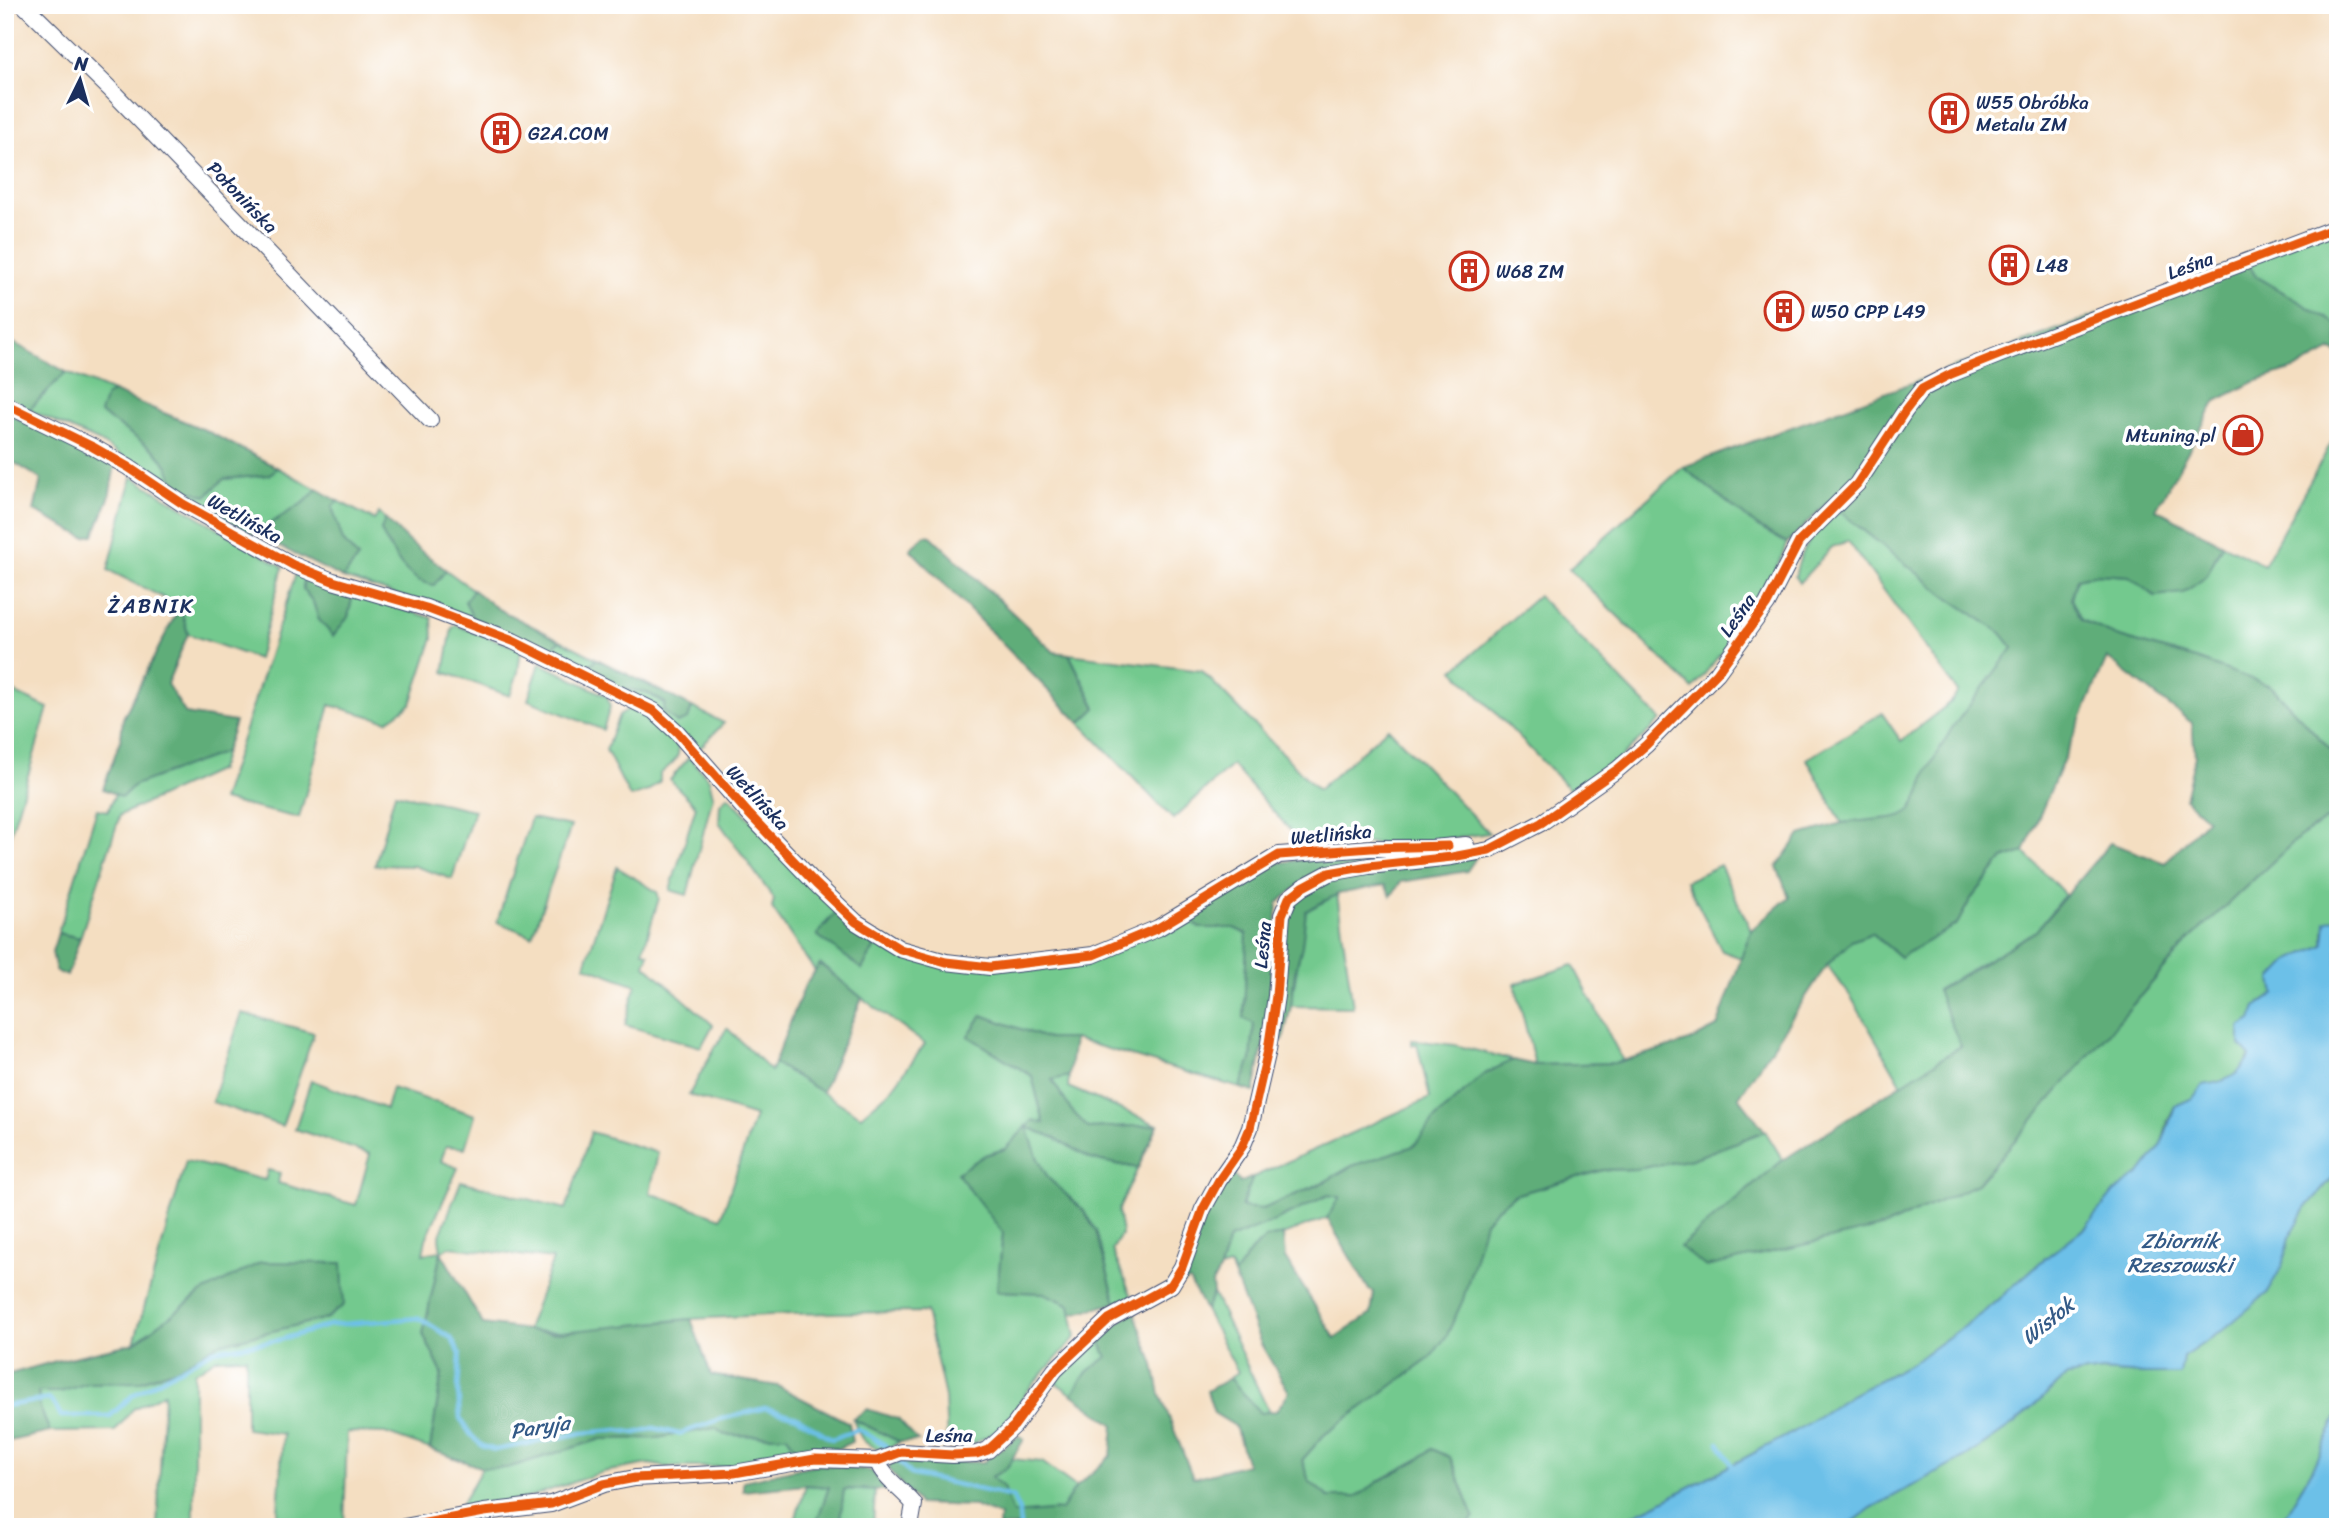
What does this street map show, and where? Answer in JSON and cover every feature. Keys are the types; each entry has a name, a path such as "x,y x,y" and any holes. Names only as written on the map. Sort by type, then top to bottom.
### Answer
{"street":[{"name":"Połonińska","path":"24,5 430,420"},
{"name":"Leśna","path":"404,1527 484,1512 551,1504 604,1484 635,1478 734,1473 815,1459 881,1460 901,1452 953,1455 976,1454 989,1450 1014,1426 1055,1370 1109,1319 1171,1284 1182,1267 1203,1209 1242,1147 1250,1128 1268,1050 1276,996 1282,915 1289,898 1329,873 1489,850 1514,838 1618,769 1717,673 1767,604 1799,542 1846,498 1922,389 2001,354 2338,228"},
{"name":"Wetlińska","path":"5,404 93,447 183,504 293,565 333,581 426,608 513,641 654,711 677,732 748,813 816,884 856,922 900,949 946,962 990,967 1093,955 1158,929 1279,855 1371,848 1432,848 1514,838"},
{"path":"881,1460 882,1472 914,1504 910,1527"}],"green space":[{"path":"2338,225 2338,325 2256,276 2246,260"},
{"path":"2246,260 2256,276 2338,325 2338,353 2332,350 2300,367 2254,382 2216,401 2156,509 2222,544 2206,577 2183,593 2155,596 2129,576 2097,574 2077,579 2071,599 2081,620 2116,636 2199,660 2271,686 2338,758 2338,812 2299,837 2189,940 1977,1184 1886,1226 1706,1267 1680,1247 1783,1160 1961,1046 1937,991 2036,931 2110,843 2165,863 2207,819 2185,799 2195,756 2192,723 2107,658 2024,852 2003,859 1970,900 1957,924 1900,957 1872,933 1851,941 1827,965 1739,1097 1765,1131 1692,1159 1636,1169 1603,1170 1514,1195 1485,1222 1463,1300 1447,1335 1430,1358 1324,1435 1302,1460 1309,1481 1328,1497 1357,1497 1432,1449 1450,1457 1474,1517 1466,1527 999,1527 1000,1516 974,1506 919,1504 889,1470 890,1464 909,1458 983,1462 1019,1436 1024,1439 1006,1469 991,1477 1003,1487 1013,1514 1061,1510 1076,1487 1111,1456 1114,1425 1072,1394 1087,1372 1107,1357 1099,1338 1134,1311 1154,1365 1160,1394 1193,1478 1247,1464 1235,1426 1214,1413 1207,1391 1230,1378 1260,1413 1276,1411 1289,1392 1261,1344 1234,1275 1252,1250 1266,1238 1283,1235 1285,1258 1335,1338 1371,1314 1374,1292 1369,1290 1327,1218 1340,1197 1328,1195 1275,1221 1229,1239 1220,1269 1212,1284 1213,1293 1205,1310 1189,1280 1181,1284 1204,1219 1232,1170 1240,1183 1253,1177 1241,1207 1263,1209 1324,1182 1352,1166 1414,1146 1436,1118 1484,1074 1513,1060 1535,1065 1615,1063 1690,1041 1717,1027 1751,930 1789,897 1777,867 1800,835 1842,823 1900,817 1911,810 1927,771 1952,728 2013,648 2001,633 1946,596 1828,502 1787,543 1758,527 1683,467"},
{"path":"5,338 66,372 29,410 5,398"},
{"path":"66,372 113,392 106,396 101,413 154,450 168,466 224,479 268,475 278,468 317,489 306,501 254,534 177,492 100,442 29,410"},
{"path":"113,392 205,430 278,468 268,475 224,479 206,496 175,486 168,466 154,450 100,413 106,396"},
{"path":"5,412 115,465 109,498 94,535 84,537 34,511 41,479 5,457"},
{"path":"2338,431 2338,758 2271,686 2198,660 2116,636 2081,620 2071,599 2077,579 2097,574 2129,576 2155,596 2206,577 2222,544 2264,565"},
{"path":"1683,467 1758,527 1787,543 1758,601 1693,689 1569,569"},
{"path":"132,477 283,567 258,659 188,634 180,606 108,570"},
{"path":"317,489 338,501 332,507 343,541 358,558 343,578 254,534 306,501"},
{"path":"338,501 374,520 379,513 385,519 381,531 434,584 446,570 473,590 465,601 473,619 343,578 358,558 343,541 332,507"},
{"path":"1839,511 1946,596 2001,633 2013,648 1927,771 1912,808 1907,813 1890,818 1842,823 1807,759 1882,713 1901,741 1951,702 1958,692 1848,541 1832,547 1799,583 1795,577 1801,556 1810,540"},
{"path":"385,519 408,541 446,570 434,585 416,578 402,565 381,531"},
{"path":"925,535 931,536 1054,652 1069,654 1096,708 1080,723 910,549"},
{"path":"296,573 304,575 303,589 313,602 319,620 348,617 353,594 432,618 433,638 411,704 387,721 330,705 299,818 222,800"},
{"path":"304,575 353,594 348,617 333,636 319,620 313,602 303,589"},
{"path":"473,590 498,609 560,640 547,654 473,619 465,601"},
{"path":"1538,596 1661,720 1612,766 1570,790 1454,670"},
{"path":"180,606 188,634 167,684 186,714 235,722 225,752 134,785 122,797 103,789 121,738 123,718"},
{"path":"455,625 521,649 518,672 510,696 444,672 452,628"},
{"path":"560,640 597,659 582,671 547,654"},
{"path":"1069,654 1202,671 1318,790 1388,728 1489,833 1433,841 1304,846 1232,765 1173,819 1080,723 1096,707"},
{"path":"597,659 692,707 688,719 677,723 663,711 665,703 646,692 614,688 582,671"},
{"path":"540,663 607,696 610,707 603,730 528,700"},
{"path":"5,688 48,708 5,853"},
{"path":"614,688 646,692 688,719 692,707 724,723 698,750"},
{"path":"632,707 646,712 677,744 678,753 674,761 660,774 660,781 648,791 630,797 606,750 619,715"},
{"path":"225,752 219,770 120,815 80,938 58,933 97,809 108,811 115,794 122,797 134,785"},
{"path":"689,757 709,779 713,796 687,895 670,890 696,806 670,780"},
{"path":"395,793 474,810 452,879 414,866 375,865"},
{"path":"728,796 838,910 823,926 862,969 878,941 910,956 1041,965 1189,917 1199,928 1234,928 1247,934 1244,1018 1254,1024 1251,1060 1240,1088 1074,1039 1048,1039 982,1015 968,1036 1032,1076 1044,1123 1027,1126 1055,1138 1091,1159 1138,1168 1118,1211 1122,1233 1112,1250 1132,1297 1116,1303 1096,1231 1083,1210 1048,1178 1027,1127 1005,1149 985,1155 1003,1233 997,1291 1044,1293 1070,1305 1076,1337 1027,1391 1001,1430 969,1445 947,1444 945,1397 926,1312 750,1316 568,1332 527,1330 553,1259 449,1247 441,1252 423,1334 442,1373 430,1449 385,1433 347,1432 344,1527 277,1527 283,1434 246,1429 246,1357 217,1358 194,1373 194,1527 157,1527 164,1393 133,1409 115,1431 50,1432 40,1408 38,1392 60,1392 87,1383 138,1382 176,1369 218,1344 327,1318 201,1293 134,1343 186,1161 265,1180 268,1170 280,1173 278,1183 356,1205 370,1154 295,1129 311,1080 386,1109 392,1088 475,1115 465,1148 446,1146 441,1161 458,1168 426,1239 423,1254 441,1251 439,1238 461,1181 566,1209 591,1132 658,1153 650,1193 721,1218 755,1116 689,1095 727,1028 771,1071 774,1063 861,1116 891,1090 925,1044 821,964 815,971 772,908 774,899 719,822 720,804"},
{"path":"2338,812 2338,920 2333,919 2324,932 2324,945 2290,960 2272,979 2275,994 2256,1006 2251,1049 2242,1069 2221,1081 2203,1085 2193,1098 2175,1106 2161,1146 2140,1174 2114,1192 2086,1227 2043,1260 1985,1311 1914,1362 1851,1395 1794,1432 1609,1527 1466,1527 1474,1517 1450,1457 1432,1449 1357,1497 1328,1497 1309,1481 1302,1460 1324,1435 1430,1358 1447,1335 1485,1222 1514,1195 1603,1170 1636,1169 1692,1159 1765,1131 1783,1160 1681,1247 1977,1184 2189,940 2299,837"},
{"path":"531,818 571,826 532,936 497,922"},
{"path":"1469,848 1303,882 1278,903 1268,1021 1254,1092 1240,1088 1251,1060 1254,1024 1244,1018 1247,934 1234,928 1199,928 1189,917 1276,863 1332,856"},
{"path":"2024,852 2065,894 2036,931 1937,990 1962,1045 1902,1085 1851,997 1827,965 1851,941 1872,933 1900,957 1957,924 1970,900 2003,859"},
{"path":"1477,856 1467,871 1401,882 1391,896 1385,885 1338,894 1306,911 1302,946 1283,1040 1274,1039 1286,918 1293,901 1333,878"},
{"path":"1720,865 1751,930 1741,958 1722,951 1686,881"},
{"path":"617,867 657,892 659,898 643,951 649,954 645,965 713,1025 701,1047 625,1025 636,985 585,966"},
{"path":"1337,894 1353,1007 1291,1006 1305,911"},
{"path":"838,910 878,941 862,969 817,935"},
{"path":"58,933 80,938 67,976 56,971 52,952"},
{"path":"820,964 862,998 822,1092 774,1063 805,985"},
{"path":"1573,965 1623,1061 1535,1065 1515,984"},
{"path":"242,1013 314,1033 282,1126 212,1102"},
{"path":"982,1015 1048,1039 1074,1039 1069,1076 1052,1080 1071,1110 1088,1128 1158,1125 1138,1168 1091,1159 1055,1138 1027,1127 1048,1178 1083,1210 1096,1231 1116,1303 1072,1314 1070,1305 1044,1293 997,1291 1003,1233 957,1173 985,1155 1005,1149 1033,1120 1044,1123 1032,1076 968,1036"},
{"path":"1412,1040 1455,1045 1513,1060 1484,1074 1436,1118 1414,1146 1352,1166 1324,1182 1263,1209 1241,1208 1253,1177 1430,1098 1417,1044 1412,1045"},
{"path":"1069,1076 1068,1087 1158,1125 1088,1128 1071,1110 1052,1080"},
{"path":"2338,1171 2338,1415 2316,1463 2278,1527 1846,1527 1871,1508 1966,1457 2015,1423 2067,1376 2101,1371 2180,1374 2183,1357 2223,1330 2282,1266 2289,1238 2306,1208"},
{"path":"1328,1195 1340,1197 1327,1218 1283,1235 1266,1238 1252,1250 1234,1275 1230,1266 1220,1269 1229,1239 1275,1221"},
{"path":"441,1252 483,1324 551,1333 691,1319 711,1375 778,1386 849,1423 852,1442 832,1451 799,1454 787,1436 725,1435 715,1428 657,1438 601,1439 507,1468 482,1468 430,1449 442,1373 423,1334"},
{"path":"261,1262 342,1263 344,1305 327,1318 218,1344 176,1369 138,1382 88,1383 60,1392 38,1392 40,1408 50,1432 5,1442 6,1375 134,1343 201,1293"},
{"path":"1213,1293 1269,1412 1260,1414 1230,1378 1238,1372 1205,1310"},
{"path":"1099,1338 1107,1357 1087,1372 1072,1394 1055,1382 1076,1358"},
{"path":"867,1409 898,1419 918,1441 900,1442 853,1419"},
{"path":"853,1419 900,1442 884,1450 871,1446 861,1436"},
{"path":"715,1428 726,1435 787,1436 799,1454 739,1467 666,1467 649,1464 603,1472 518,1501 458,1510 482,1468 507,1468 601,1439 657,1438"},
{"path":"1012,1459 1042,1462 1076,1487 1061,1510 1013,1515 1003,1487 991,1477 1006,1469"},
{"path":"818,1464 872,1471 885,1490 844,1489 839,1527 815,1527 829,1487 806,1485 743,1491 743,1481"},
{"path":"806,1485 829,1487 815,1527 793,1527"},
{"path":"844,1489 875,1491 873,1527 839,1527"}],"water":[{"name":"Zbiornik Rzeszowski","path":"2338,920 2338,1171 2306,1208 2289,1238 2282,1266 2267,1293 2223,1330 2183,1357 2180,1374 2101,1371 2067,1376 2015,1423 1966,1457 1871,1508 1846,1527 1609,1527 1794,1432 1851,1395 1914,1362 1985,1311 2043,1260 2086,1227 2114,1192 2140,1174 2161,1146 2175,1106 2193,1098 2203,1085 2225,1080 2241,1069 2250,1056 2240,1045 2240,1027 2251,1020 2256,1007 2275,994 2272,979 2290,960 2324,945 2326,922"},
{"path":"2338,1415 2338,1527 2278,1527 2316,1463"}],"waterway":[{"name":"Paryja","path":"5,1406 49,1399 61,1416 110,1416 133,1395 214,1350 279,1340 330,1325 419,1318 451,1338 460,1354 460,1418 482,1446 495,1450 582,1433 618,1430 636,1433 654,1428 679,1434 721,1419 765,1408 797,1417 832,1439 858,1429 885,1445 891,1452"},
{"path":"1719,1443 1732,1465"},
{"name":"Paryja","path":"897,1459 910,1474 1013,1497 1019,1511 1020,1527"}],"cycle path":[{"path":"404,1527 484,1512 551,1504 604,1484 635,1478 734,1473 815,1459 877,1461 901,1452 953,1455 976,1454 988,1450 1014,1426 1055,1370 1109,1319 1171,1285 1182,1267 1203,1209 1242,1147 1250,1128 1268,1050 1276,996 1282,915 1289,898 1329,873 1489,850 1541,823 1618,769 1646,745 1717,673 1767,604 1799,542 1857,484 1922,389 2001,354 2338,227"},
{"path":"5,404 93,447 183,504 293,565 333,581 426,608 513,641 654,711 677,732 748,813 816,884 856,922 900,949 946,962 990,967 1093,955 1158,928 1279,855 1448,846"}],"place":[{"name":"W55 Obróbka Metalu ZM","path":"1949,113"},
{"name":"G2A.COM","path":"501,133"},
{"name":"L48","path":"2009,265"},
{"name":"W68 ZM","path":"1469,271"},
{"name":"W50 CPP L49","path":"1784,311"},
{"name":"Mtuning.pl","path":"2243,435"}],"district":[{"name":"ŻABNIK","path":"151,606"}],"water label":[{"name":"Wisłok","path":"2048,1321"}]}
